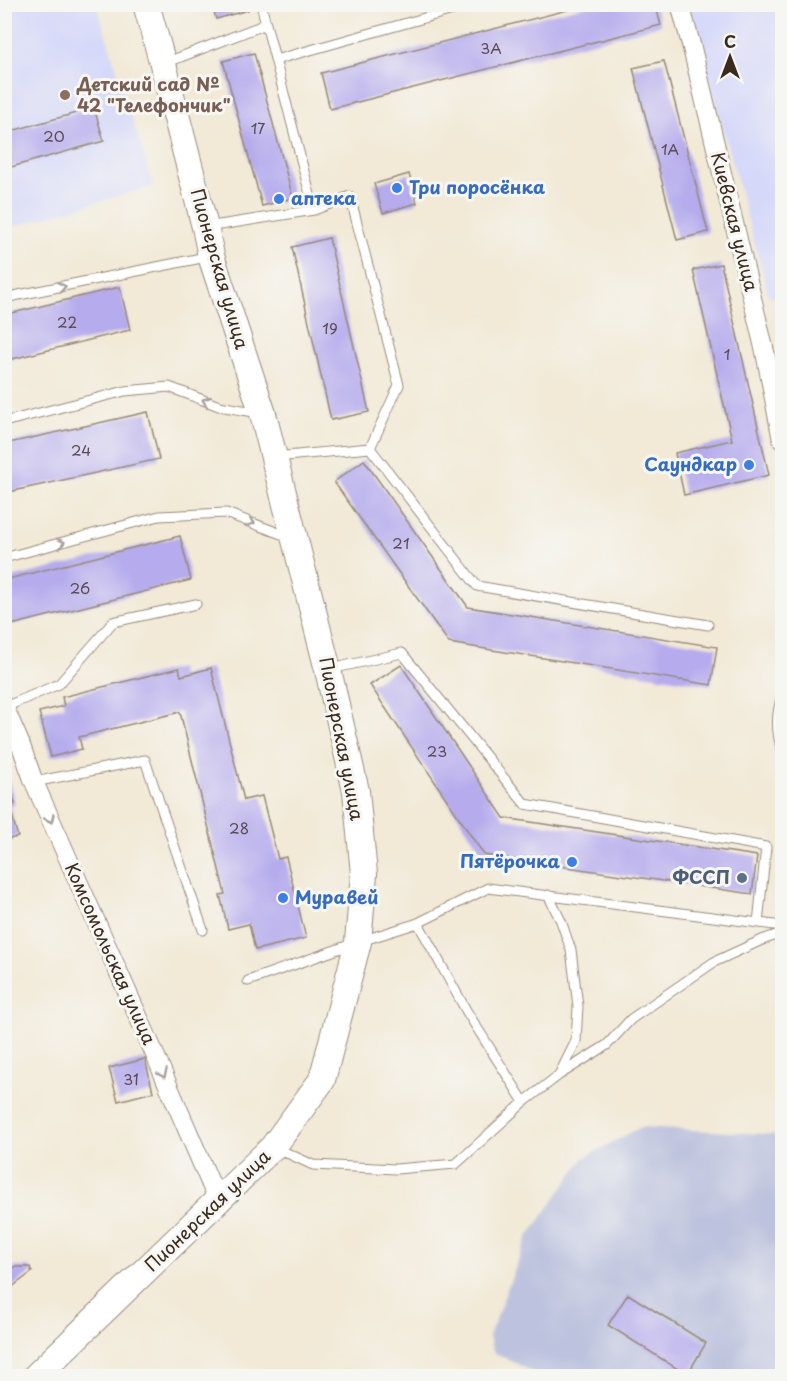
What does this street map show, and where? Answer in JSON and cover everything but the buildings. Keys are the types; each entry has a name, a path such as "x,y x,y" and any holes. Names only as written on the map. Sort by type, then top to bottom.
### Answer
{"main road":[{"name":"Пионерская улица","path":"36,1377 273,1147 322,1080 358,942 364,874 356,791 328,669 263,414 211,256 146,4"}],"street":[{"name":"Киевская улица","path":"680,4 765,352 783,440"},
{"name":"Комсомольская улица","path":"5,707 12,745 34,782 218,1201"}],"lane":[{"path":"261,4 314,210"},
{"path":"275,60 474,4"},
{"path":"163,64 266,24"},
{"path":"205,227 314,210 350,196 399,385 370,448"},
{"path":"4,298 211,256"},
{"path":"4,422 125,392 169,387 219,406 263,414"},
{"path":"274,458 370,448"},
{"path":"370,448 477,586 708,625"},
{"path":"4,558 159,516 226,513 295,539"},
{"path":"5,707 58,684 113,622 196,603"},
{"path":"328,669 402,653 525,804 766,847 758,923"},
{"path":"783,696 778,710 778,739 783,750"},
{"path":"34,782 145,760 203,930"},
{"path":"248,981 418,923 488,888 783,926"},
{"path":"548,895 561,921 571,951 578,1006 576,1041 559,1076"},
{"path":"418,923 467,1012 524,1102"},
{"path":"273,1147 314,1165 396,1169 456,1164 524,1102 607,1045 631,1019 714,962 783,933"}],"shaded area":[{"name":"Детский сад № 42 \"Телефончик\"","path":"5,5 97,5 153,186 5,229"},
{"path":"689,5 782,5 782,298 769,297"},
{"path":"641,1127 782,1135 782,1374 776,1376 540,1376 493,1352 489,1336 527,1238 584,1158"}],"place":[{"name":"Детский сад № 42 \"Телефончик\"","path":"65,95"},
{"name":"Три поросёнка","path":"397,188"},
{"name":"аптека","path":"279,199"},
{"name":"Саундкар","path":"749,465"},
{"name":"Пятёрочка","path":"572,862"},
{"name":"ФССП","path":"742,878"},
{"name":"Муравей","path":"283,898"}]}
